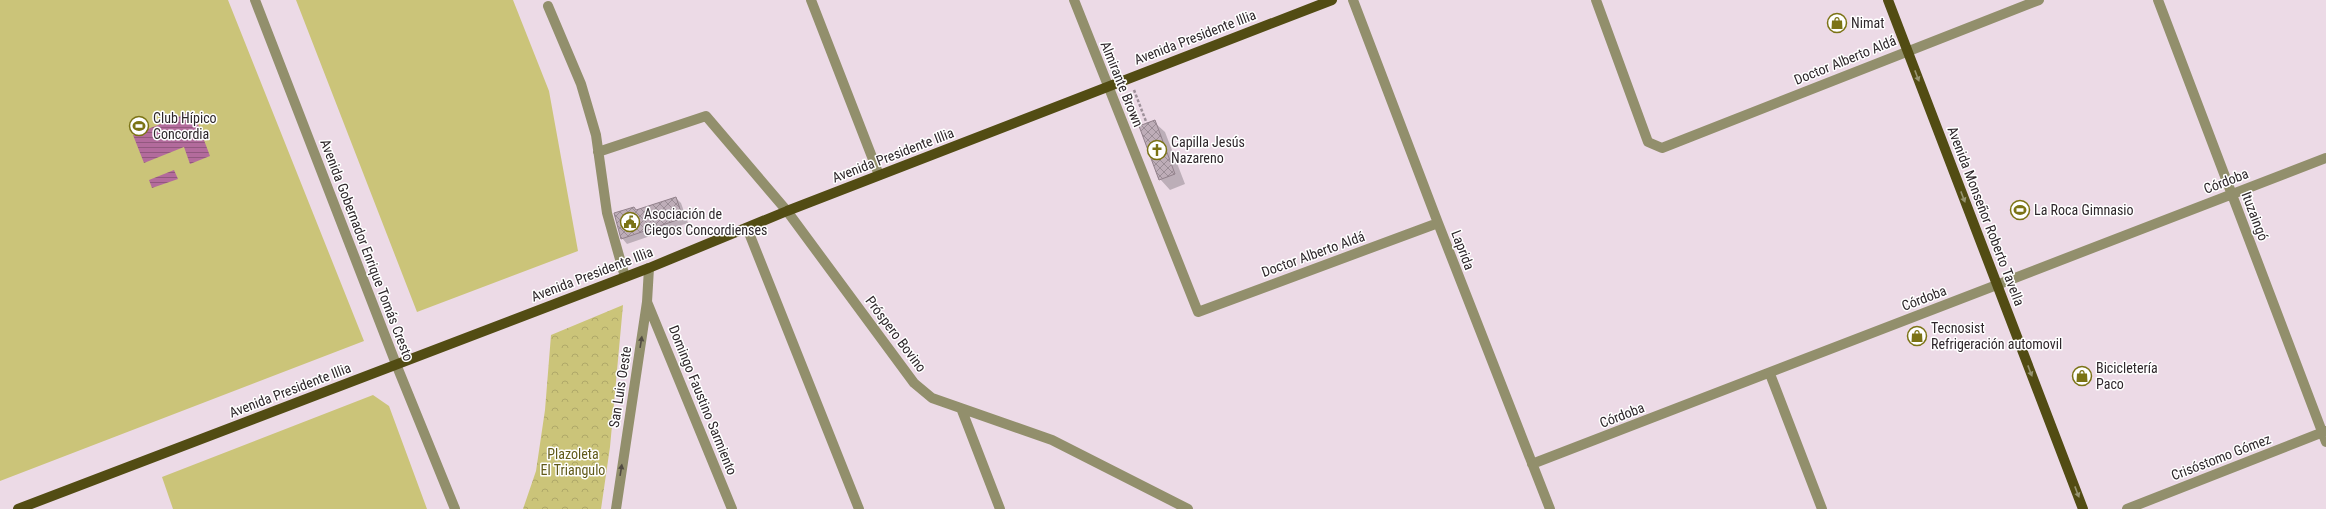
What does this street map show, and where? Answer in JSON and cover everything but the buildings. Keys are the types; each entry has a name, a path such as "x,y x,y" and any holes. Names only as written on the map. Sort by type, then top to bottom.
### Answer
{"main road":[{"name":"Avenida Presidente Illia","path":"18,509 626,277 787,211 1332,0"},
{"name":"Avenida Monseñor Roberto Tavella","path":"1888,0 2083,509"}],"street":[{"name":"Avenida Gobernador Enrique Tomás Cresto","path":"255,0 396,364 455,509"},
{"path":"812,0 880,175"},
{"name":"Almirante Brown","path":"1074,0 1198,312"},
{"name":"Laprida","path":"1353,0 1438,223 1550,509"},
{"name":"Doctor Alberto Aldá","path":"1596,0 1648,142 1662,148 2039,0"},
{"name":"Ituzaingó","path":"2158,0 2325,435"},
{"path":"548,6 581,84 596,135 607,213 626,277"},
{"name":"Próspero Bovino","path":"598,152 706,116 787,211 914,383 932,398 1052,440 1188,509"},
{"name":"Córdoba","path":"1532,464 1770,374 1997,284 2326,158"},
{"name":"Doctor Alberto Aldá","path":"1198,312 1438,223"},
{"path":"747,228 859,509"},
{"name":"San Luis Oeste","path":"616,509 647,302 649,268"},
{"name":"Domingo Faustino Sarmiento","path":"647,302 732,509"},
{"path":"1770,374 1822,509"},
{"path":"961,408 1000,509"},
{"name":"Crisóstomo Gómez","path":"2127,509 2325,435"}],"path":[{"path":"1129,78 1147,124"}],"green space":[{"name":"Club Hípico Concordia","path":"0,0 228,0 364,341 0,481"},
{"path":"296,0 513,0 549,91 578,251 417,312"},
{"name":"Plazoleta El Triangulo","path":"623,305 610,447 601,509 523,509 536,471 545,410 551,335"},
{"path":"373,395 389,406 427,509 173,509 162,477"}],"shaded area":[{"path":"193,111 210,156 190,164 184,147 144,163 133,135"},
{"path":"174,170 178,179 152,188 149,180"}],"place":[{"name":"Nimat","path":"1837,23"},
{"name":"Club Hípico Concordia","path":"139,126"},
{"name":"Capilla Jesús Nazareno","path":"1157,150"},
{"name":"La Roca Gimnasio","path":"2020,210"},
{"name":"Asociación de Ciegos Concordienses","path":"630,222"},
{"name":"Tecnosist Refrigeración automovil","path":"1917,336"},
{"name":"Bicicletería Paco","path":"2082,376"}]}
